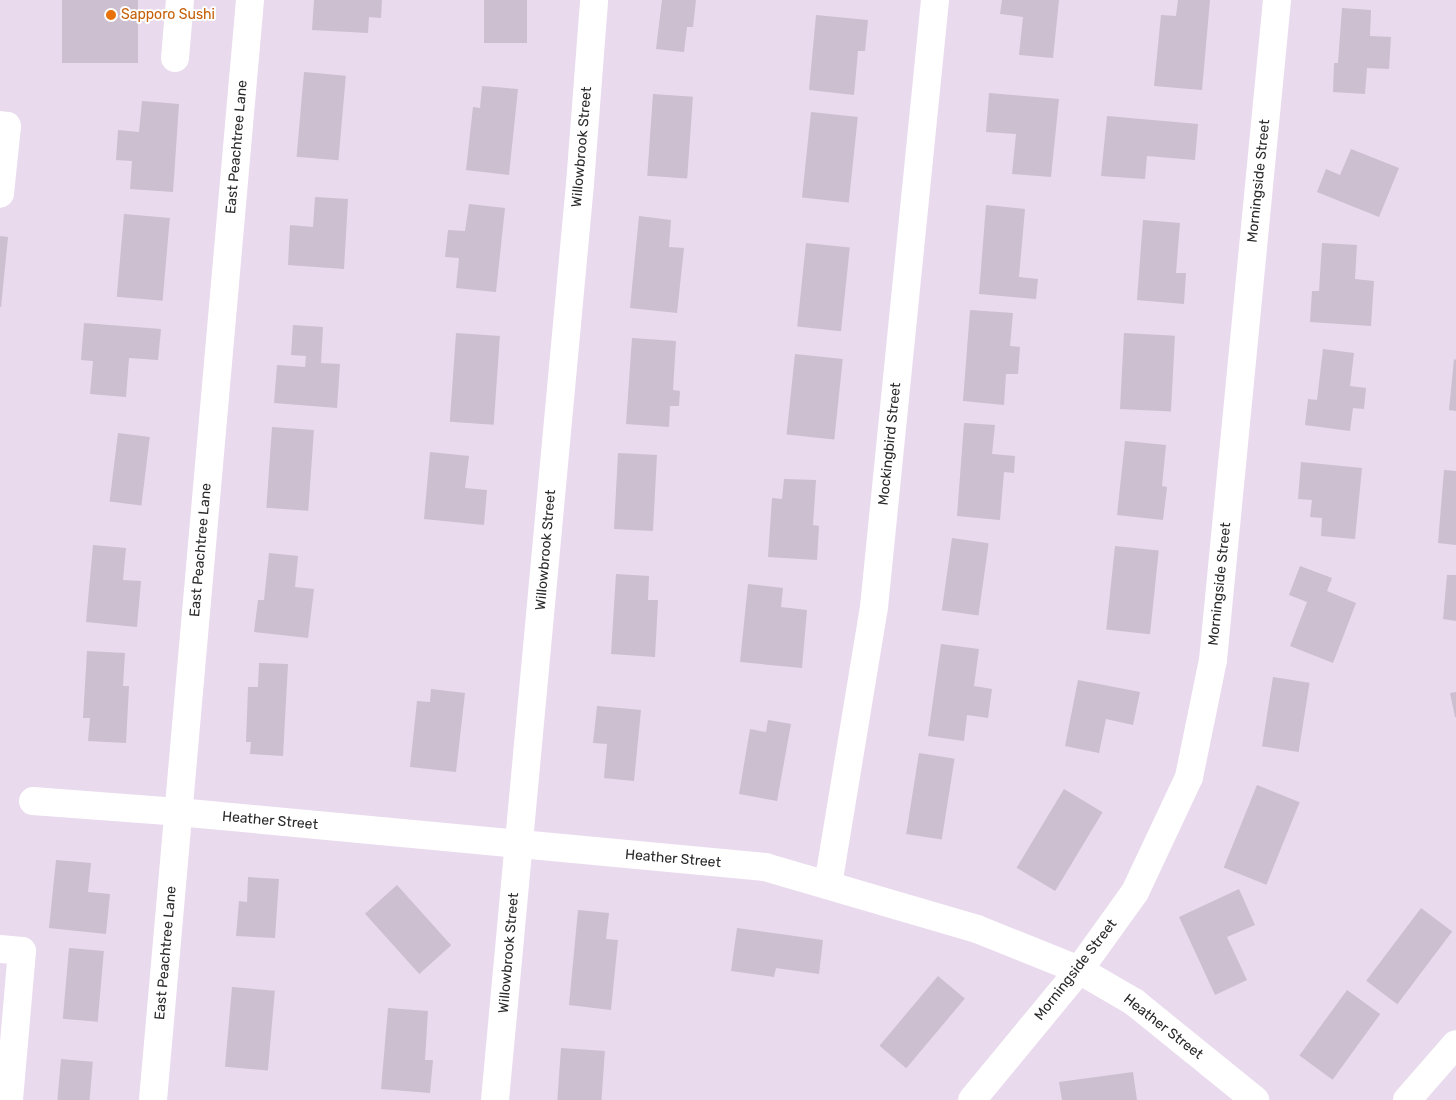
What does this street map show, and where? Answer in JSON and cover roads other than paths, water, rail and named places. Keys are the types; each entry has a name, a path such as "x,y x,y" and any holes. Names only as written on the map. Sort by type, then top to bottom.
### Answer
{"street":[{"path":"175,58 180,0"},
{"name":"East Peachtree Lane","path":"153,1100 250,0"},
{"name":"Willowbrook Street","path":"495,1100 580,184 594,0"},
{"name":"Mockingbird Street","path":"828,885 874,607 935,0"},
{"name":"Morningside Street","path":"972,1100 1079,970 1135,892 1189,777 1213,660 1276,0"},
{"path":"0,125 8,126 0,194"},
{"name":"Heather Street","path":"33,801 178,812 765,867 977,929 1079,970 1134,1002 1255,1100"},
{"path":"0,949 22,951 9,1100"},
{"path":"1408,1100 1456,1044"}],"place":[{"name":"Sapporo Sushi","path":"111,15"}]}
